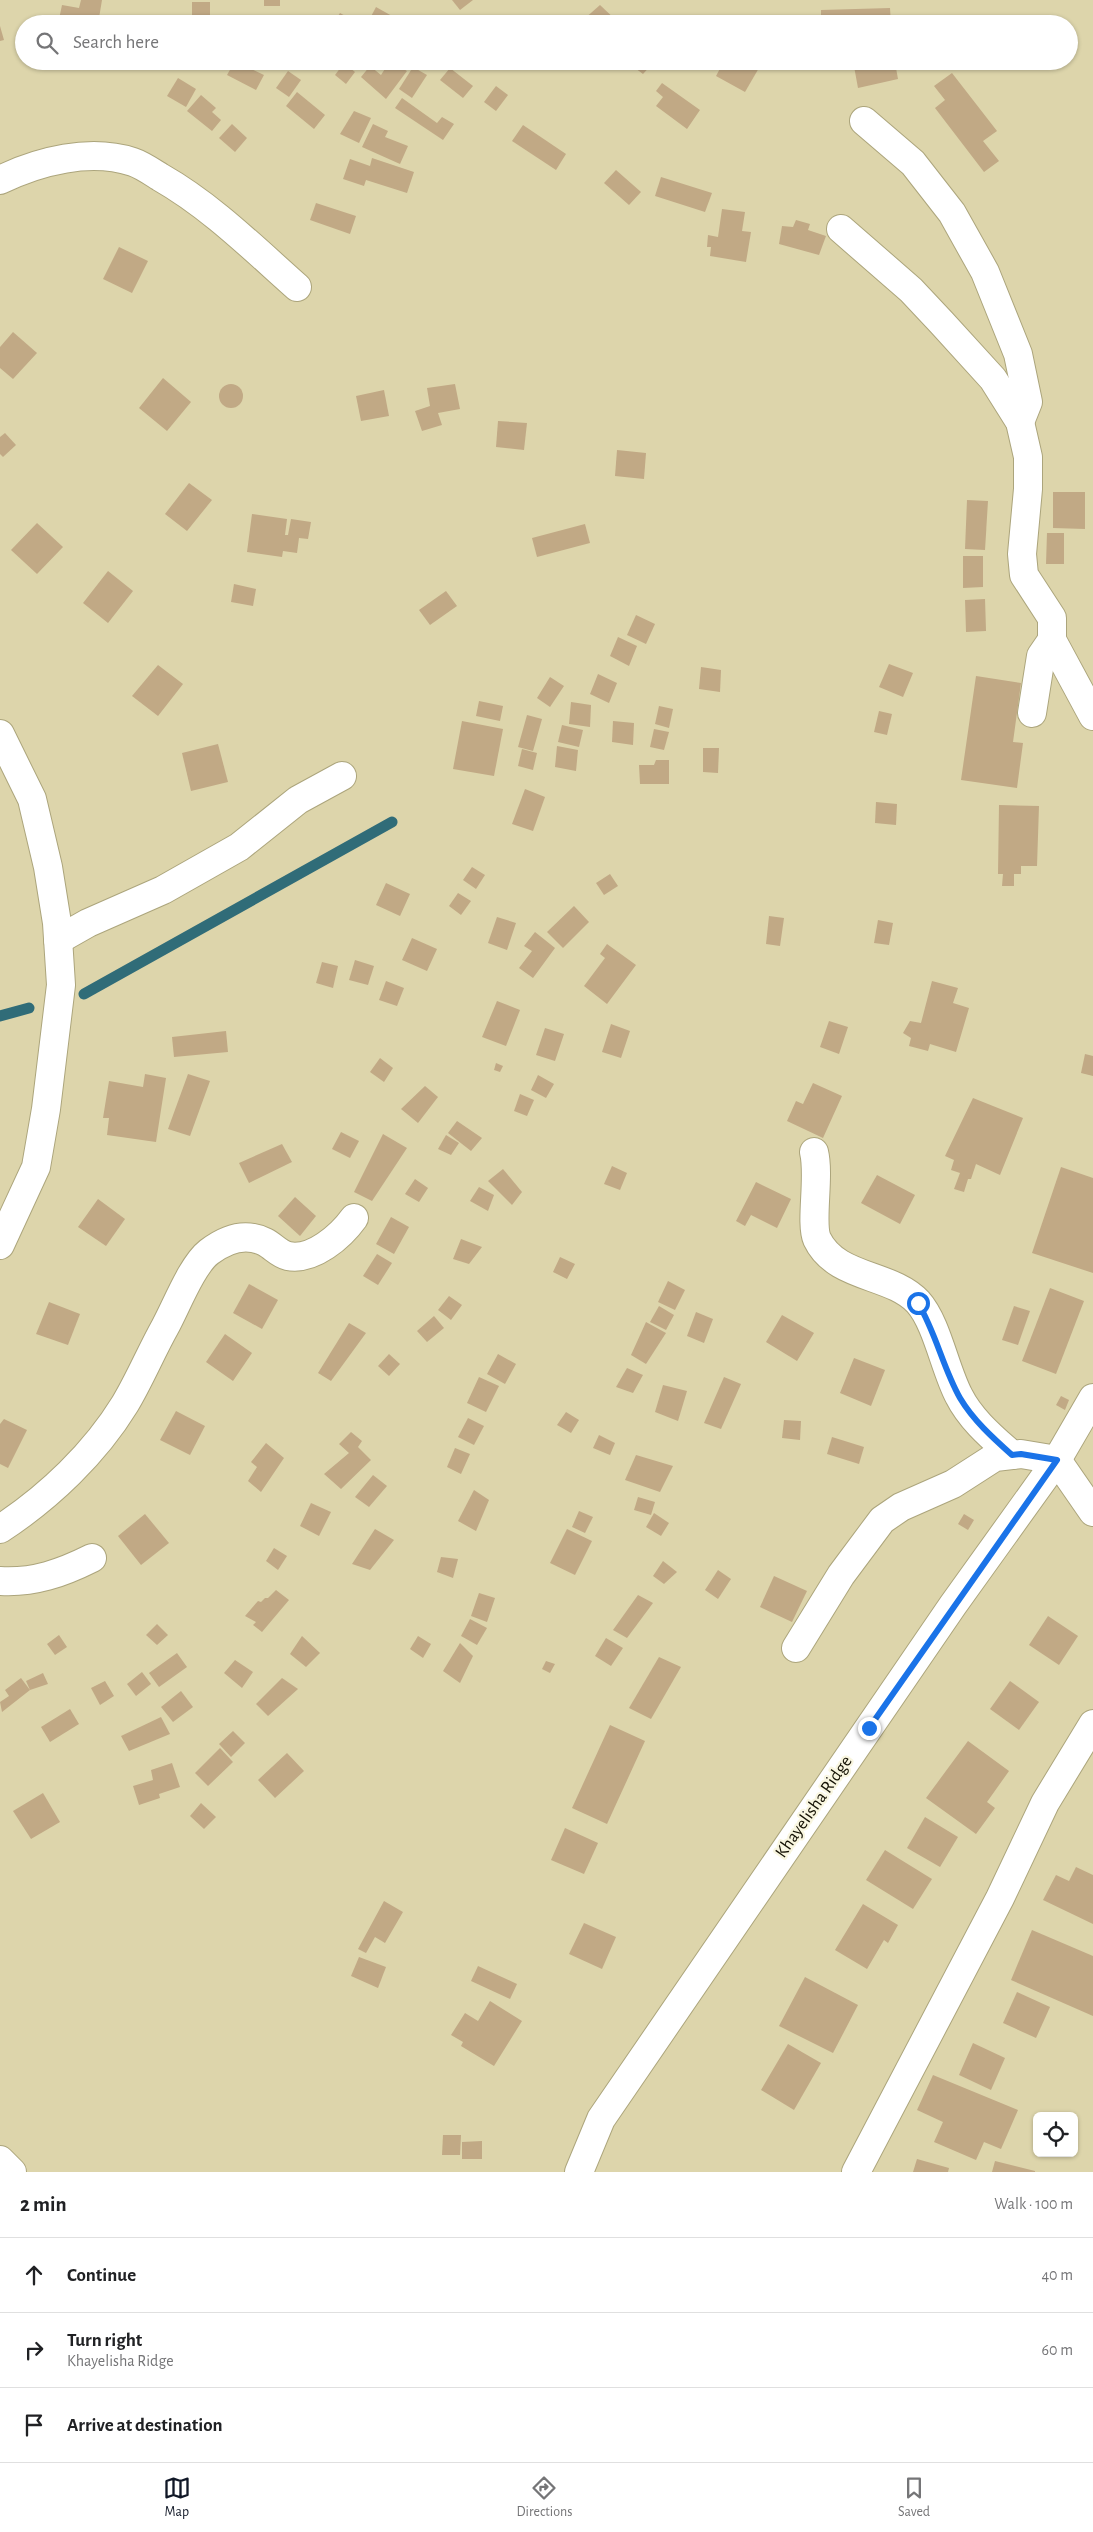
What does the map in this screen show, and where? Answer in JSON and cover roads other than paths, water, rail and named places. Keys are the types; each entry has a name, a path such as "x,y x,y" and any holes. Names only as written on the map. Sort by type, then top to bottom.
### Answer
{"street":[{"path":"864,122 913,163 952,214 985,272 1018,354 1028,402 1020,422"},
{"path":"0,180 23,169 65,159 96,157 134,162 185,191 235,231 297,287"},
{"path":"841,229 911,290 942,323 993,379 1020,422 1028,457 1028,490 1022,554 1024,575 1052,618 1052,640 1093,716"},
{"path":"1032,713 1041,656 1052,640"},
{"path":"0,734 32,799 48,866 58,940 61,985 46,1109 36,1167 0,1245"},
{"path":"58,940 88,923 164,890 239,846 298,800 342,776"},
{"path":"814,1152 817,1164 817,1238 829,1255 847,1267 903,1290 918,1303 928,1320 959,1397 969,1412 1012,1455"},
{"path":"0,1529 18,1517 66,1476 99,1441 125,1403 187,1284 207,1253 229,1239 247,1237 264,1242 287,1256 304,1254 334,1239 354,1218"},
{"name":"Khayelisha Ridge","path":"579,2172 601,2119 953,1606 1057,1460 1093,1398"},
{"path":"796,1648 841,1575 882,1520 901,1507 953,1484 995,1457 1021,1454 1057,1460 1093,1512"},
{"path":"0,1581 41,1579 65,1572 92,1558"},
{"path":"856,2172 1000,1898 1045,1803 1093,1724"},
{"path":"0,2160 12,2172"}],"waterway":[{"path":"84,994 392,822"},
{"path":"0,1016 29,1008"}]}
